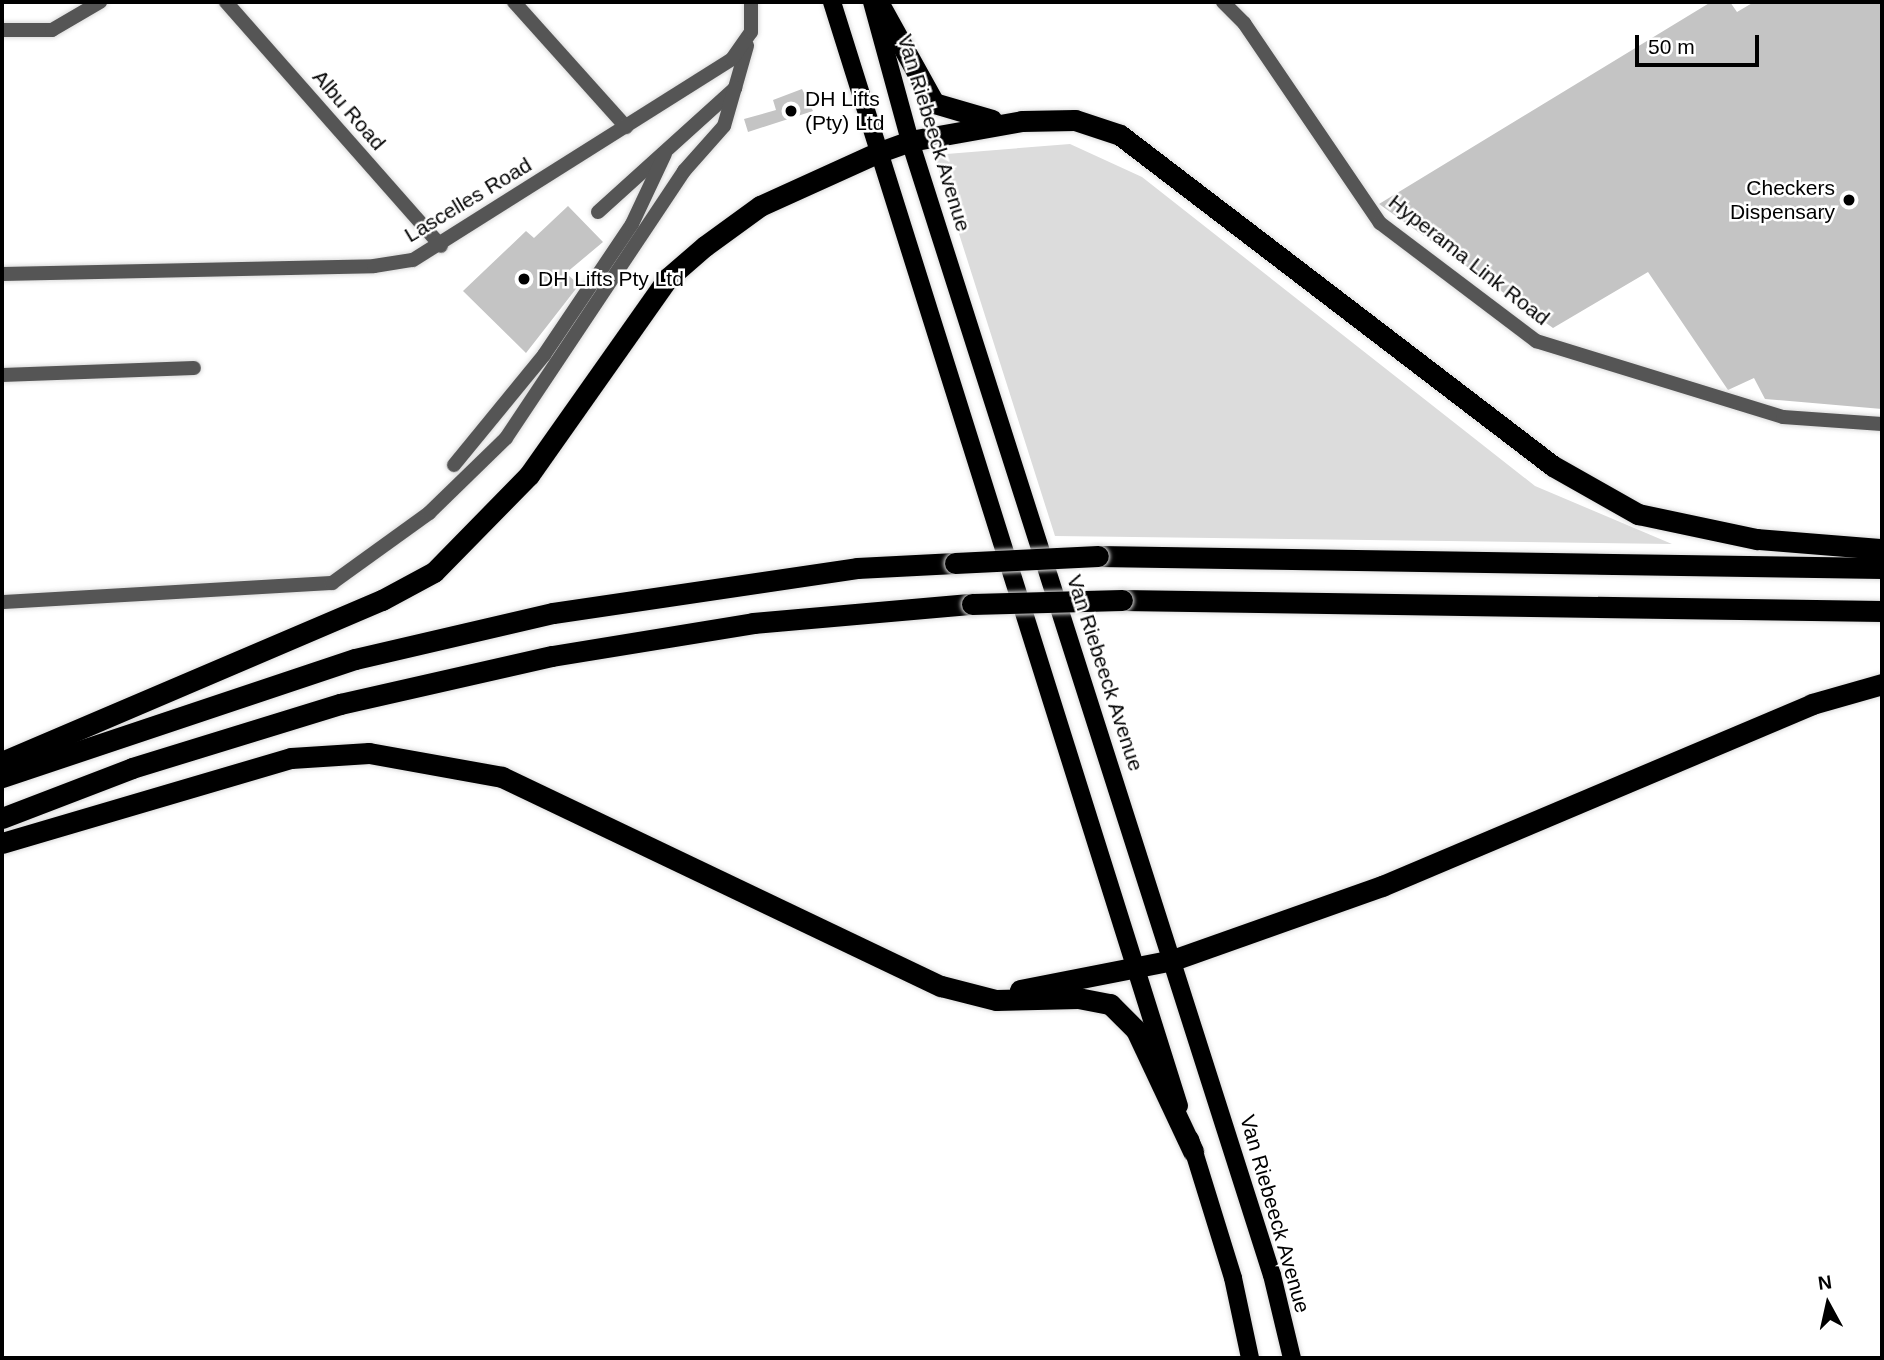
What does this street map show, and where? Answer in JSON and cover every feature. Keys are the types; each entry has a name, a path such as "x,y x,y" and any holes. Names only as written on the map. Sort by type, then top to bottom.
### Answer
{"highway":[{"path":"878,2 934,103 967,117 1022,121 1075,120 1120,135 1553,466 1627,508 1698,530 1882,549"},
{"path":"2,762 382,600 434,572 529,475 668,278 760,206 877,153 910,141 1022,121"},
{"path":"2,777 355,659 553,613 844,570 1098,556 1882,568"},
{"path":"2,818 132,768 341,704 552,656 753,623 972,604 1122,600 1882,611"},
{"path":"962,993 1138,970 1173,960 1382,886 1812,704 1882,684"},
{"path":"2,843 291,758 369,753 437,761 542,793 962,993 1110,1004 1136,1030 1193,1151"}],"main road":[{"path":"832,2 877,153 1234,1278 1250,1358"},
{"name":"Van Riebeeck Avenue","path":"872,2 910,141 1272,1275 1292,1358"}],"street":[{"path":"2,30 52,30 100,2"},
{"name":"Albu Road","path":"226,2 441,246"},
{"path":"514,2 626,127"},
{"path":"2,602 332,583 429,513 506,438 684,171 724,126 748,41 751,2"},
{"name":"Hyperama Link Road","path":"1223,2 1244,23 1380,223 1536,341 1783,417 1882,424"},
{"name":"Hyperama Link Road","path":"1239,2 1244,23"},
{"name":"Lascelles Road","path":"2,274 374,266 413,260 441,246 732,59 748,41"},
{"path":"598,212 735,88"},
{"path":"454,465 544,355 632,224 665,154"},
{"path":"2,375 194,368"}],"shaded area":[{"path":"1070,144 1142,177 1535,486 1672,544 1055,536 934,155"}],"building":[{"path":"1711,2 1730,2 1737,12 1754,2 1882,2 1882,409 1765,399 1754,378 1728,390 1648,272 1553,328 1379,204"},
{"name":"DH Lifts (Pty) Ltd","path":"802,89 813,111 748,132 744,119 776,110 773,100"},
{"name":"DH Lifts Pty Ltd","path":"568,206 603,242 566,273 579,285 526,353 463,291 526,231 534,238"}],"place":[{"name":"DH Lifts (Pty) Ltd","path":"791,111"},
{"name":"Checkers Dispensary","path":"1849,200"},
{"name":"DH Lifts Pty Ltd","path":"524,279"}]}
